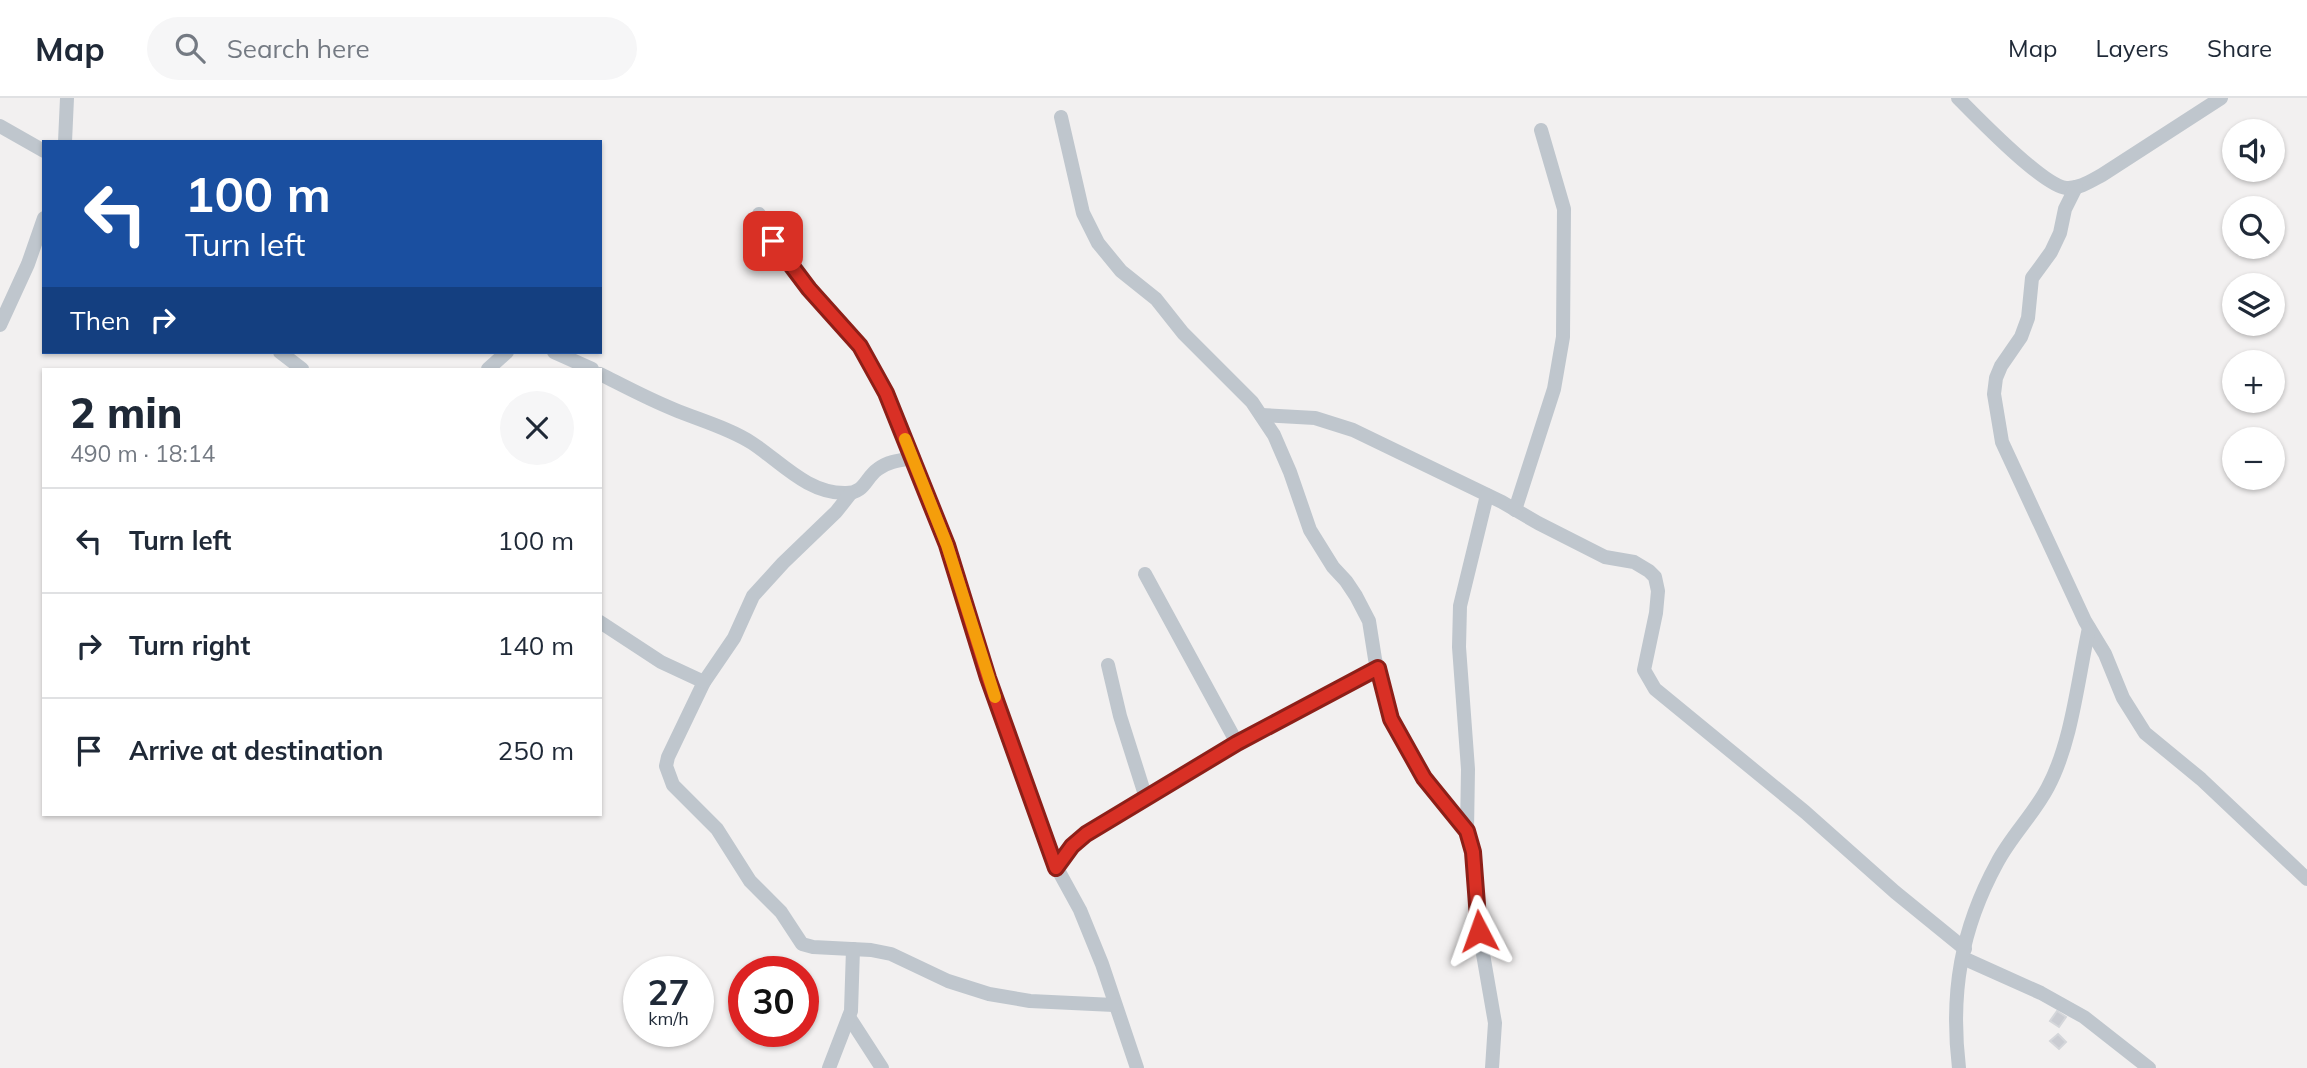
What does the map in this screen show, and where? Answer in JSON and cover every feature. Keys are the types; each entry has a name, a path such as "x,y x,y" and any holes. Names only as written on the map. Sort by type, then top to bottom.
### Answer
{"street":[{"path":"65,140 67,98"},
{"path":"1958,98 1984,125 2052,182 2066,188 2082,186 2119,165 2221,98"},
{"path":"1061,117 1083,213 1098,243 1121,271 1156,299 1183,333 1252,402 1274,435 1316,541 1333,568 1356,596 1369,621 1391,719 1424,778 1467,831"},
{"path":"0,125 42,149"},
{"path":"1515,510 1554,388 1563,337 1564,209 1541,130"},
{"path":"2076,187 2065,209 2060,233 2051,252 2032,278 2028,318 2021,337 2001,366 1994,394 2002,442 2089,628 2105,654 2123,698 2145,733 2201,779 2307,879"},
{"path":"759,214 773,241 793,269 860,346 886,393 947,545 988,678 1056,868 1080,910 1102,964 1137,1068"},
{"path":"0,325 28,264 42,224"},
{"path":"283,354 301,368"},
{"path":"489,368 505,354"},
{"path":"558,354 590,368"},
{"path":"602,375 671,409 752,443 797,477 825,490 851,493 862,489 870,475 881,466 914,458"},
{"path":"1261,415 1315,418 1353,430 1605,556 1634,562 1649,571 1658,591 1644,670 1655,689 1805,812 1964,953 2084,1017 2142,1066"},
{"path":"851,493 836,512 753,596 734,638 704,682 668,757 666,766 673,785 717,829 750,881 781,912 802,944 891,954 948,981 989,994 1030,1001 1114,1005"},
{"path":"1487,495 1460,606 1459,648 1468,769 1467,831 1473,852 1479,931 1495,1023 1492,1068"},
{"path":"1145,574 1237,743"},
{"path":"602,623 662,662 704,682"},
{"path":"1959,1068 1954,1029 1955,989 1972,913 1998,860 2048,786 2065,740 2089,628"},
{"path":"1108,665 1120,716 1146,798"},
{"path":"1056,868 1072,846 1086,834 1237,743 1378,668"},
{"path":"829,1068 851,1010 853,949"},
{"path":"849,1017 882,1068"}],"building":[{"path":"2057,1011 2066,1017 2059,1027 2050,1021"},
{"path":"2058,1034 2066,1042 2059,1049 2050,1041"}],"slow traffic":[{"path":"905,439 947,545 995,697"}],"route":[{"path":"773,241 809,289 860,346 886,393 947,545 988,678 1056,868 1072,846 1086,834 1224,750 1378,668 1391,719 1424,778 1467,831 1473,852 1479,931"}]}
